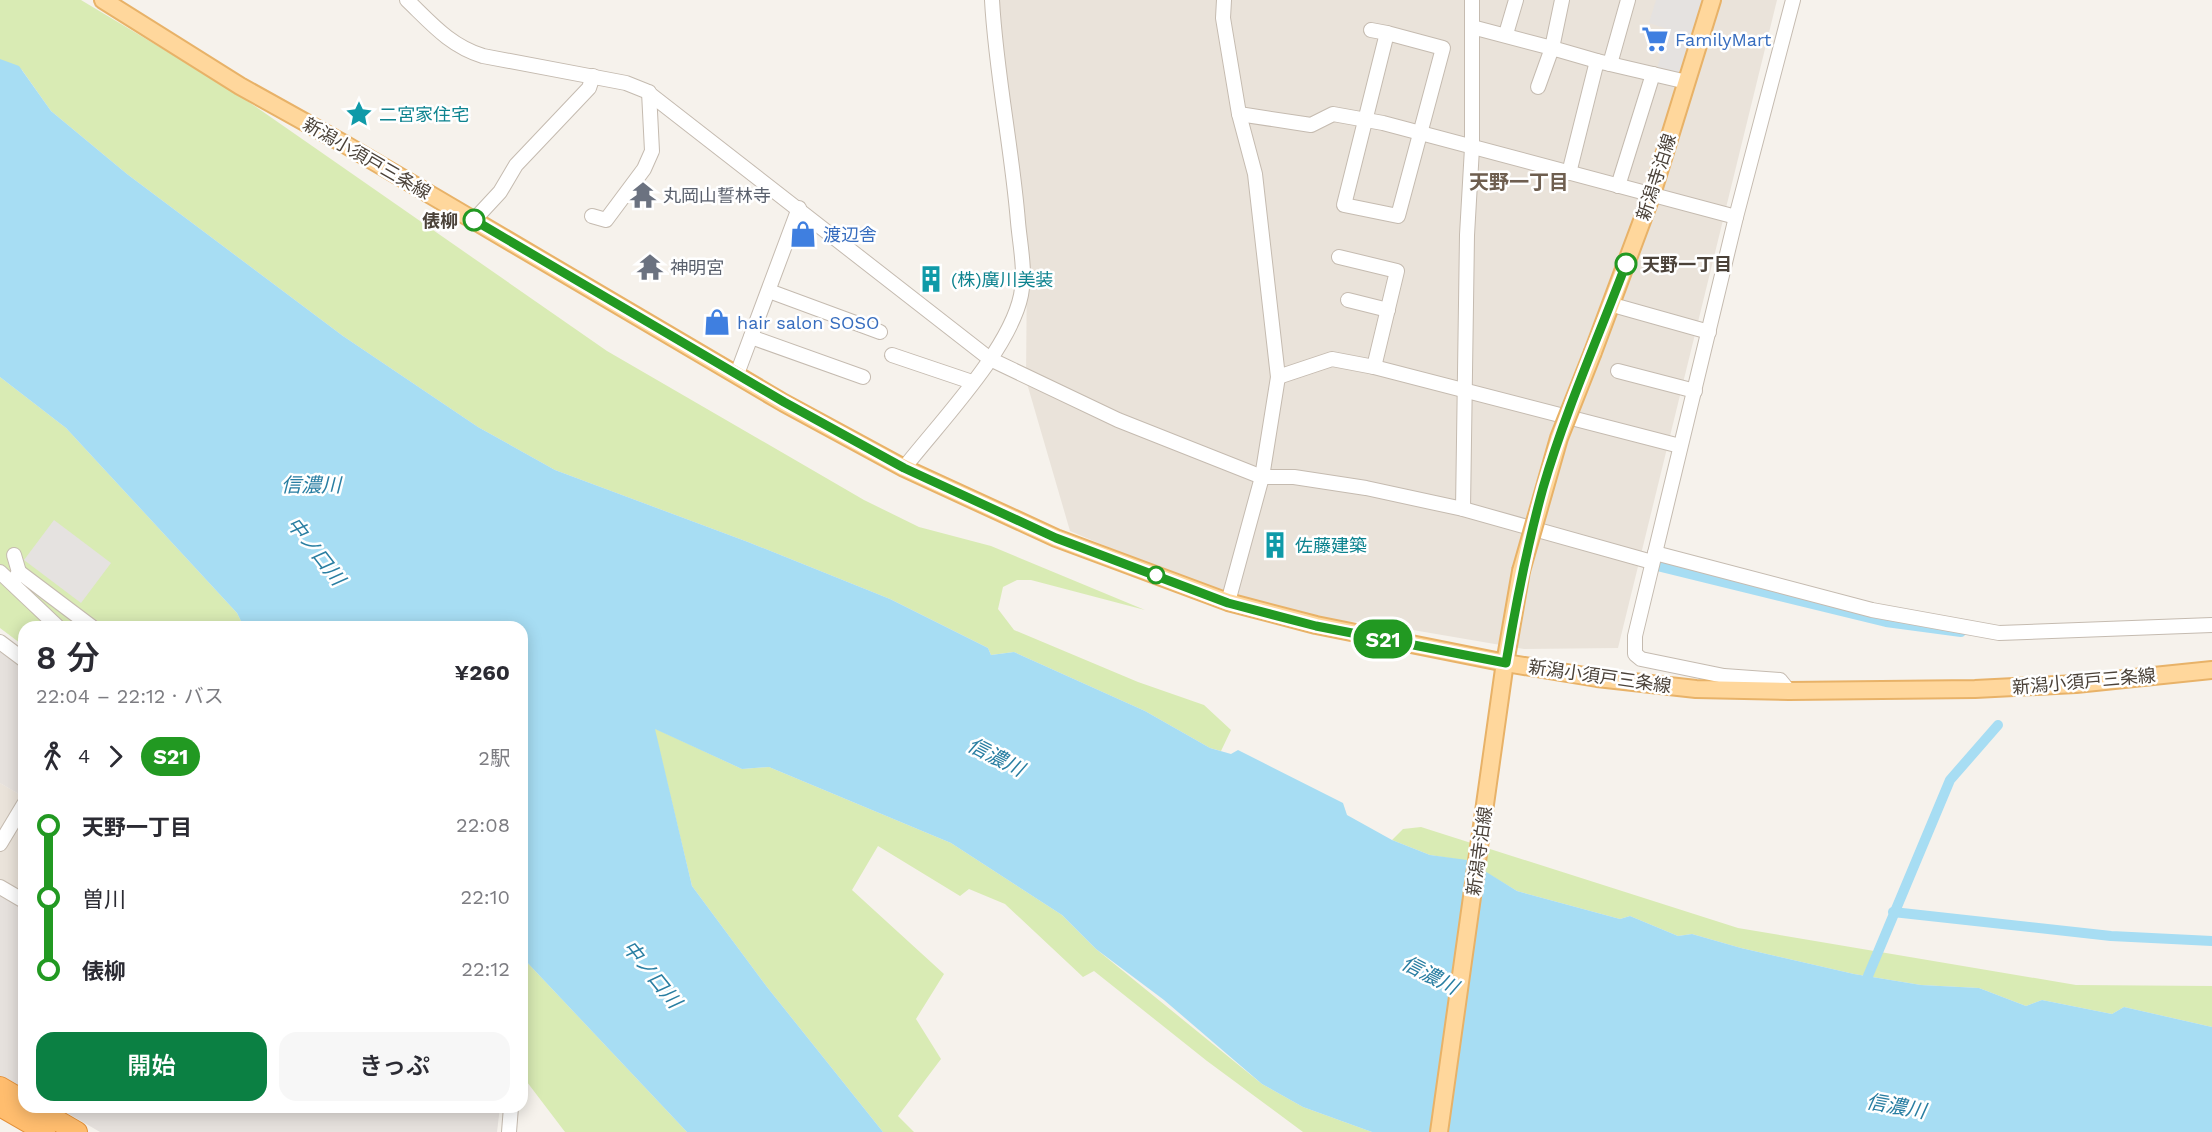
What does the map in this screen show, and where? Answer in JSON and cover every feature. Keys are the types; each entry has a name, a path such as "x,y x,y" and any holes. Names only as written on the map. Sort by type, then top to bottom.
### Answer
{"highway":[{"path":"0,1088 18,1095"},
{"path":"0,1106 45,1132"},
{"path":"48,1113 77,1132"}],"main road":[{"name":"新潟小須戸三条線","path":"103,0 240,86 904,468 1056,538 1228,603 1316,626 1505,666 1696,689 1789,691 1975,689 2076,684 2212,670"},
{"name":"新潟寺泊線","path":"1439,1132 1505,666 1521,571 1556,448 1652,194 1712,0"}],"street":[{"path":"407,0 447,40 462,49 483,56 593,76 636,86 649,92 799,208 876,273 990,359 1118,420 1262,477 1293,477 1366,488 1463,509 1653,558 1872,610 1999,633 2212,625"},
{"path":"904,468 990,359 1008,328 1022,295 1023,272 1015,177 994,37 992,0"},
{"path":"1224,0 1223,18 1239,114 1255,174 1278,377 1262,477 1228,603"},
{"path":"1463,509 1467,235 1472,148 1472,0"},
{"path":"1506,34 1516,0"},
{"path":"1538,87 1552,48 1562,0"},
{"path":"1569,173 1604,62 1628,0"},
{"path":"1789,691 1780,680 1724,676 1641,659 1635,654 1635,636 1736,217 1793,0"},
{"path":"1472,27 1687,82"},
{"path":"1371,30 1387,33 1443,48 1398,216 1344,205 1387,33"},
{"path":"1618,186 1653,74"},
{"path":"474,220 500,192 516,165 589,88 593,76"},
{"path":"592,216 606,220 645,169 652,151 649,92"},
{"path":"1239,114 1311,125 1333,114 1421,134 1736,217"},
{"path":"737,374 799,208"},
{"path":"1339,257 1397,271 1374,367"},
{"path":"769,291 880,332"},
{"path":"1348,300 1388,310"},
{"path":"1620,307 1709,332"},
{"path":"751,337 863,377"},
{"path":"892,355 972,382"},
{"path":"1278,377 1332,359 1374,367 1680,446"},
{"path":"1618,371 1695,391"},
{"path":"14,555 16,577 53,621"},
{"path":"0,572 16,577 83,621"},
{"path":"0,642 18,656"},
{"path":"0,844 18,814"},
{"path":"0,887 18,898"},
{"path":"509,1132 511,1113"}],"shaded area":[{"path":"997,0 1777,0 1618,648 1524,649 1366,622 1316,621 1226,597 1070,531 1026,380 1027,261 1015,138"},
{"path":"1656,0 1703,0 1680,73 1657,68 1670,30 1649,23"},
{"path":"54,520 111,563 81,603 24,560"},
{"path":"0,645 18,658 18,794 0,783"},
{"path":"0,783 18,794 18,892 0,883"},
{"path":"0,883 18,892 18,1086 0,1076"},
{"path":"67,1113 499,1113 497,1132 100,1132"}],"green space":[{"path":"0,0 81,0 233,91 607,351 864,500 919,527 991,546 1145,610 1031,580 1017,580 1003,587 998,609 1014,630 1138,682 1204,705 1231,730 1221,751 1210,748 1145,711 1014,652 991,655 988,648 890,599 748,542 555,470 478,427 343,336 127,174 51,111 22,70 0,60"},
{"path":"0,377 66,428 237,613 241,621 18,621 18,642 0,628"},
{"path":"654,728 742,769 769,767 951,843 1062,915 1096,949 1262,1084 1303,1107 1372,1132 1303,1132 1207,1061 1094,971 1083,977 1005,904 969,889 960,896 878,846 852,890 944,974 916,1019 941,1059 898,1116 914,1132 883,1132 767,987 692,886"},
{"path":"1421,827 1738,928 2076,985 2212,986 2212,1027 2124,1007 2112,1014 2042,1000 2026,1006 1979,988 1921,985 1854,974 1741,948 1692,934 1678,936 1630,916 1620,919 1517,891 1467,861 1430,855 1392,840 1403,829"},
{"path":"528,963 687,1132 565,1132 528,1083"}],"water":[{"name":"信濃川","path":"0,59 19,66 51,111 127,174 343,336 478,427 555,470 748,542 890,599 988,648 991,655 1014,652 1145,711 1210,748 1231,754 1238,750 1343,803 1347,815 1392,840 1430,855 1467,860 1517,891 1620,919 1630,916 1678,936 1692,934 1741,948 1854,974 1921,985 1979,988 2026,1006 2042,1000 2112,1014 2124,1007 2212,1027 2212,1132 1372,1132 1303,1107 1262,1084 1164,1000 1096,949 1062,915 951,843 769,767 742,769 655,729 692,886 767,987 883,1132 687,1132 528,963 528,621 241,621 237,613 66,428 0,377"}],"waterway":[{"path":"1657,566 1886,622 1961,632"},
{"path":"1868,976 1950,780 1998,725"},
{"path":"1893,912 2111,936 2212,941"}],"bus line":[{"name":"S21","path":"474,220 784,402 904,468 1056,538 1228,603 1316,626 1506,663 1521,571 1544,486 1559,438 1626,264"}],"place":[{"name":"FamilyMart","path":"1655,39"},
{"name":"二宮家住宅","path":"359,114"},
{"name":"丸岡山誓林寺","path":"643,195"},
{"name":"俵柳","path":"474,220"},
{"name":"渡辺舎","path":"803,234"},
{"name":"天野一丁目","path":"1626,264"},
{"name":"神明宮","path":"650,267"},
{"name":"(株)廣川美装","path":"931,279"},
{"name":"hair salon SOSO","path":"717,322"},
{"name":"佐藤建築","path":"1275,545"}],"district":[{"name":"天野一丁目","path":"1519,182"}],"water label":[{"name":"中ノ口川","path":"316,551"},
{"name":"中ノ口川","path":"652,974"}]}
